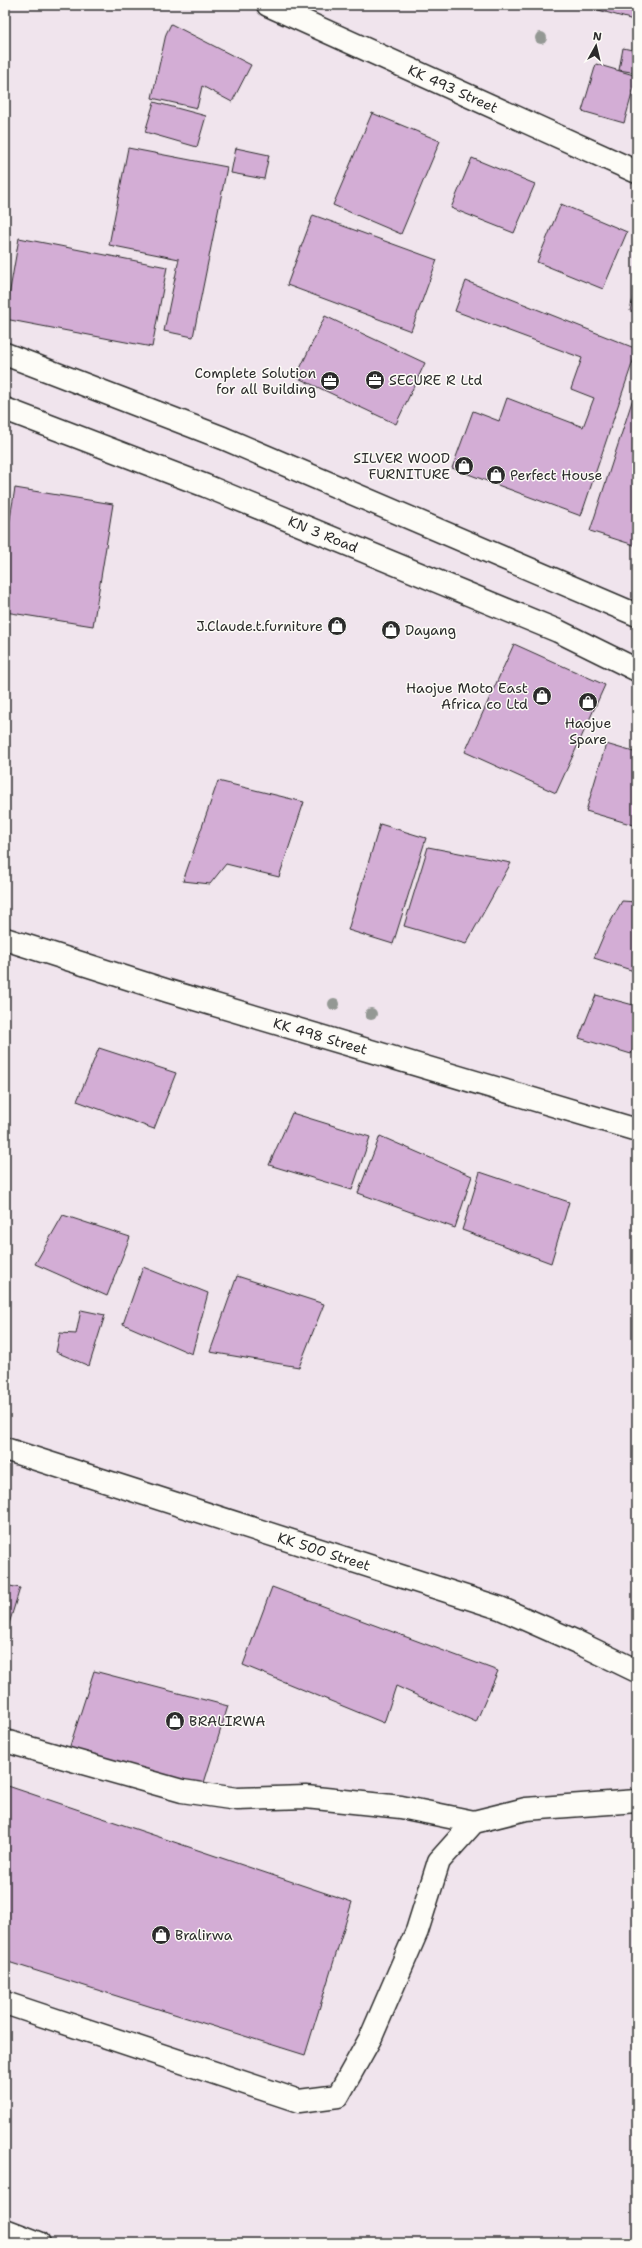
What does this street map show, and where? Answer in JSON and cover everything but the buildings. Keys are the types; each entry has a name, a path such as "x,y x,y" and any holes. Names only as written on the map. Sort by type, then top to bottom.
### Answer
{"main road":[{"name":"KK 493 Street","path":"268,5 637,172"},
{"path":"5,354 223,438 637,615"},
{"name":"KN 3 Road","path":"5,409 221,492 558,632 637,670"},
{"name":"KK 498 Street","path":"5,938 168,991 637,1130"},
{"name":"KK 500 Street","path":"5,1449 500,1608 577,1642 637,1671"},
{"path":"5,1741 182,1791 236,1799 320,1798 401,1807 474,1822 526,1810 637,1801"},
{"path":"5,2003 299,2101 338,2096 371,2037 417,1931 439,1861 474,1822"},
{"path":"5,2230 39,2243"}],"place":[{"name":"SECURE R Ltd","path":"375,380"},
{"name":"Complete Solution for all Building","path":"330,381"},
{"name":"SILVER WOOD FURNITURE","path":"464,466"},
{"name":"Perfect House","path":"496,475"},
{"name":"J.Claude.t.furniture","path":"337,626"},
{"name":"Dayang","path":"391,630"},
{"name":"Haojue Moto East Africa co Ltd","path":"542,696"},
{"name":"Haojue Spare","path":"588,702"},
{"name":"BRALIRWA","path":"175,1721"},
{"name":"Bralirwa","path":"161,1935"}]}
